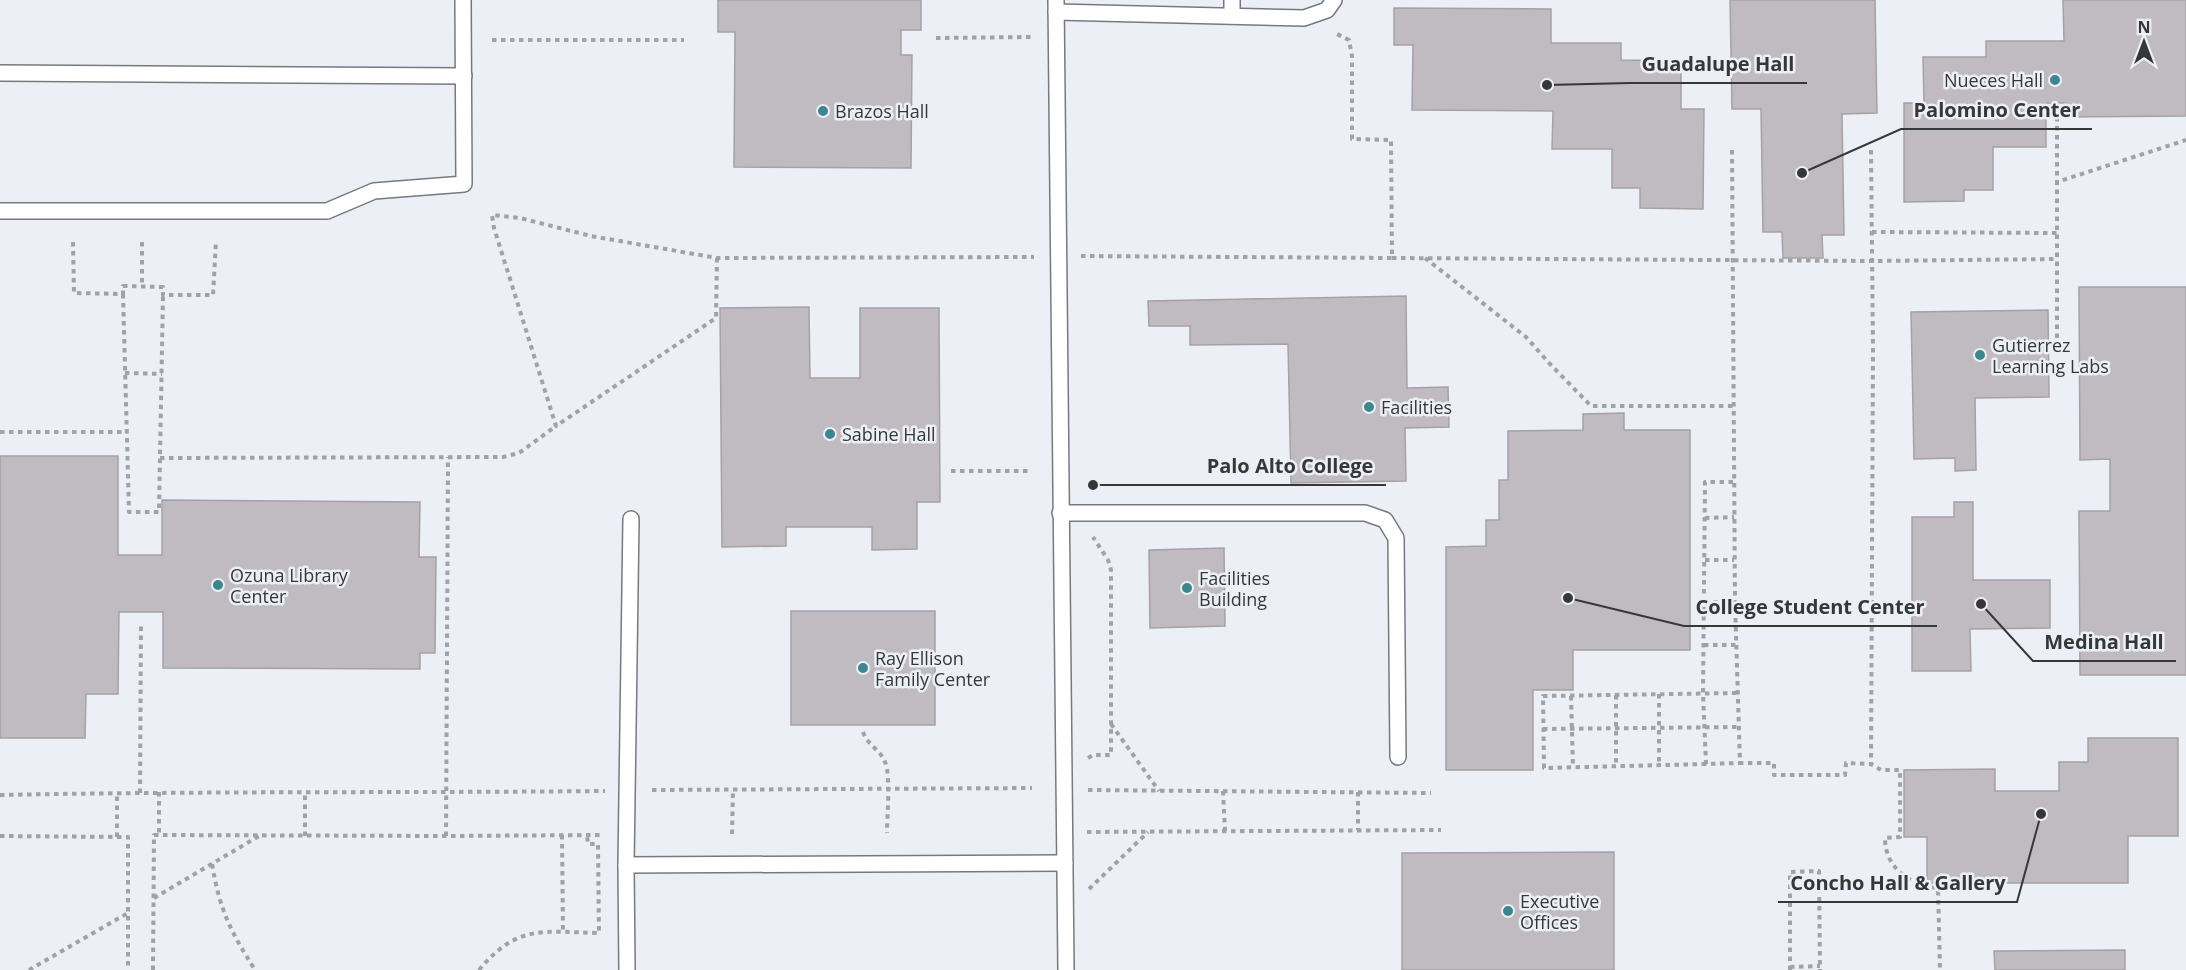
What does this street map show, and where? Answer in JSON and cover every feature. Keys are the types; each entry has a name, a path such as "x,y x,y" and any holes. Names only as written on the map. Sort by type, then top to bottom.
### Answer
{"lane":[{"path":"0,211 327,211 374,191 464,184 463,0"},
{"path":"1232,0 1232,16"},
{"path":"1066,970 1056,6 1304,18 1327,10 1334,0"},
{"path":"0,73 464,76"},
{"path":"1060,513 1365,513 1385,520 1396,538 1398,757"},
{"path":"627,970 626,864 631,519"},
{"path":"626,864 1065,863"}],"path":[{"path":"1332,32 1349,39 1352,56 1352,139 1391,140 1392,258"},
{"path":"936,38 1030,37"},
{"path":"492,40 684,40"},
{"path":"2057,108 2057,347"},
{"path":"2057,182 2186,140"},
{"path":"1732,150 1734,560 1740,763"},
{"path":"1871,150 1871,764"},
{"path":"556,426 497,238 492,215 520,218 591,236 717,258 1058,256 1872,261 2057,259"},
{"path":"1872,232 2057,233"},
{"path":"164,295 213,295 216,241"},
{"path":"73,242 74,293 123,294"},
{"path":"142,242 142,286"},
{"path":"160,458 503,457 519,453 716,318 717,258"},
{"path":"1425,258 1526,337 1591,406 1733,406"},
{"path":"123,286 142,286 164,287 159,512 129,512 123,286"},
{"path":"125,373 162,374"},
{"path":"0,432 127,432"},
{"path":"446,836 448,457"},
{"path":"951,471 1032,471"},
{"path":"1706,764 1703,693 1705,482 1733,482"},
{"path":"1087,513 1089,531 1108,561 1111,570 1111,755 1093,755 1088,759"},
{"path":"1705,518 1734,517"},
{"path":"1705,560 1734,560"},
{"path":"1704,602 1735,602"},
{"path":"140,793 141,622"},
{"path":"1704,645 1736,645"},
{"path":"1738,693 1543,696 1544,768 1774,763 1774,775 1845,775 1846,763 1871,764 1881,770 1900,770 1900,837 1885,838 1885,846 1897,870 1923,886 1938,888 1940,970"},
{"path":"1659,694 1659,765"},
{"path":"1617,695 1617,766"},
{"path":"1571,696 1573,767"},
{"path":"1111,723 1159,791"},
{"path":"1544,729 1739,727"},
{"path":"863,732 867,742 885,760 887,768 887,833"},
{"path":"0,795 159,792 446,793 1032,788"},
{"path":"732,834 733,790"},
{"path":"1087,790 1431,793"},
{"path":"159,792 159,835"},
{"path":"1224,792 1225,831"},
{"path":"1358,792 1358,830"},
{"path":"117,793 117,837"},
{"path":"305,793 305,836"},
{"path":"1086,831 1441,830"},
{"path":"1086,892 1148,831"},
{"path":"153,970 154,835 627,834"},
{"path":"153,899 261,835"},
{"path":"562,835 563,933"},
{"path":"479,970 491,956 524,935 540,932 599,933 598,844 588,844 587,835"},
{"path":"0,836 128,837 128,970"},
{"path":"212,864 225,917 255,970"},
{"path":"1819,871 1820,968 1791,968 1791,872 1819,871"},
{"path":"29,970 128,913"}],"building":[{"name":"Brazos Hall","path":"718,0 921,0 921,30 901,30 901,55 912,55 911,168 734,167 735,32 718,32"},
{"path":"1730,0 1875,0 1877,113 1842,114 1844,235 1822,235 1823,258 1783,258 1782,232 1763,232 1761,109 1732,109"},
{"name":"Nueces Hall","path":"2063,0 2186,0 2186,116 2066,117 2066,103 2046,103 2046,147 1993,147 1993,190 1964,190 1964,201 1904,202 1904,103 1924,103 1923,57 1986,57 1986,41 2064,41"},
{"path":"1394,8 1551,9 1551,43 1621,43 1621,60 1681,61 1681,109 1704,109 1703,209 1640,208 1640,188 1612,188 1612,149 1552,149 1553,111 1412,110 1413,45 1394,45"},
{"path":"2079,287 2186,287 2186,675 2080,675 2079,511 2110,511 2110,459 2080,460"},
{"name":"Facilities","path":"1406,296 1407,388 1448,387 1449,427 1405,428 1406,481 1291,483 1288,344 1190,345 1190,326 1149,326 1148,301"},
{"name":"Sabine Hall","path":"809,307 810,378 860,378 860,308 939,308 940,502 917,502 917,549 872,550 872,527 786,527 786,546 722,547 720,308"},
{"name":"Gutierrez Learning Labs","path":"2048,310 2049,397 1975,398 1976,470 1955,471 1955,458 1914,459 1911,312"},
{"path":"1624,413 1624,430 1690,430 1690,650 1573,650 1573,690 1533,690 1533,770 1446,770 1446,547 1486,546 1486,520 1499,520 1499,480 1508,480 1508,431 1583,430 1583,414"},
{"name":"Ozuna Library Center","path":"0,456 118,456 118,555 162,555 162,500 420,502 419,557 436,557 435,653 420,653 420,669 163,668 163,612 119,612 118,694 86,694 85,738 0,738"},
{"path":"1954,502 1973,502 1973,580 2050,580 2050,628 1970,629 1971,671 1912,671 1912,517 1954,517"},
{"name":"Facilities Building","path":"1224,548 1225,626 1150,628 1149,550"},
{"name":"Ray Ellison Family Center","path":"791,611 935,611 935,725 791,725"},
{"path":"2088,738 2178,738 2178,836 2128,836 2128,883 1927,883 1927,837 1904,837 1904,770 1995,769 1995,791 2059,791 2059,762 2088,762"},
{"name":"Executive Offices","path":"1614,852 1614,970 1402,970 1402,853"},
{"path":"2125,950 2125,970 1995,970 1994,951"}],"place":[{"name":"Nueces Hall","path":"2055,80"},
{"name":"Guadalupe Hall","path":"1547,85"},
{"name":"Brazos Hall","path":"823,111"},
{"name":"Palomino Center","path":"1802,173"},
{"name":"Gutierrez Learning Labs","path":"1980,355"},
{"name":"Facilities","path":"1369,407"},
{"name":"Sabine Hall","path":"830,434"},
{"name":"Palo Alto College","path":"1093,485"},
{"name":"Ozuna Library Center","path":"218,585"},
{"name":"Facilities Building","path":"1187,588"},
{"name":"College Student Center","path":"1568,598"},
{"name":"Medina Hall","path":"1981,604"},
{"name":"Ray Ellison Family Center","path":"863,668"},
{"name":"Concho Hall & Gallery","path":"2041,814"},
{"name":"Executive Offices","path":"1508,911"}]}
